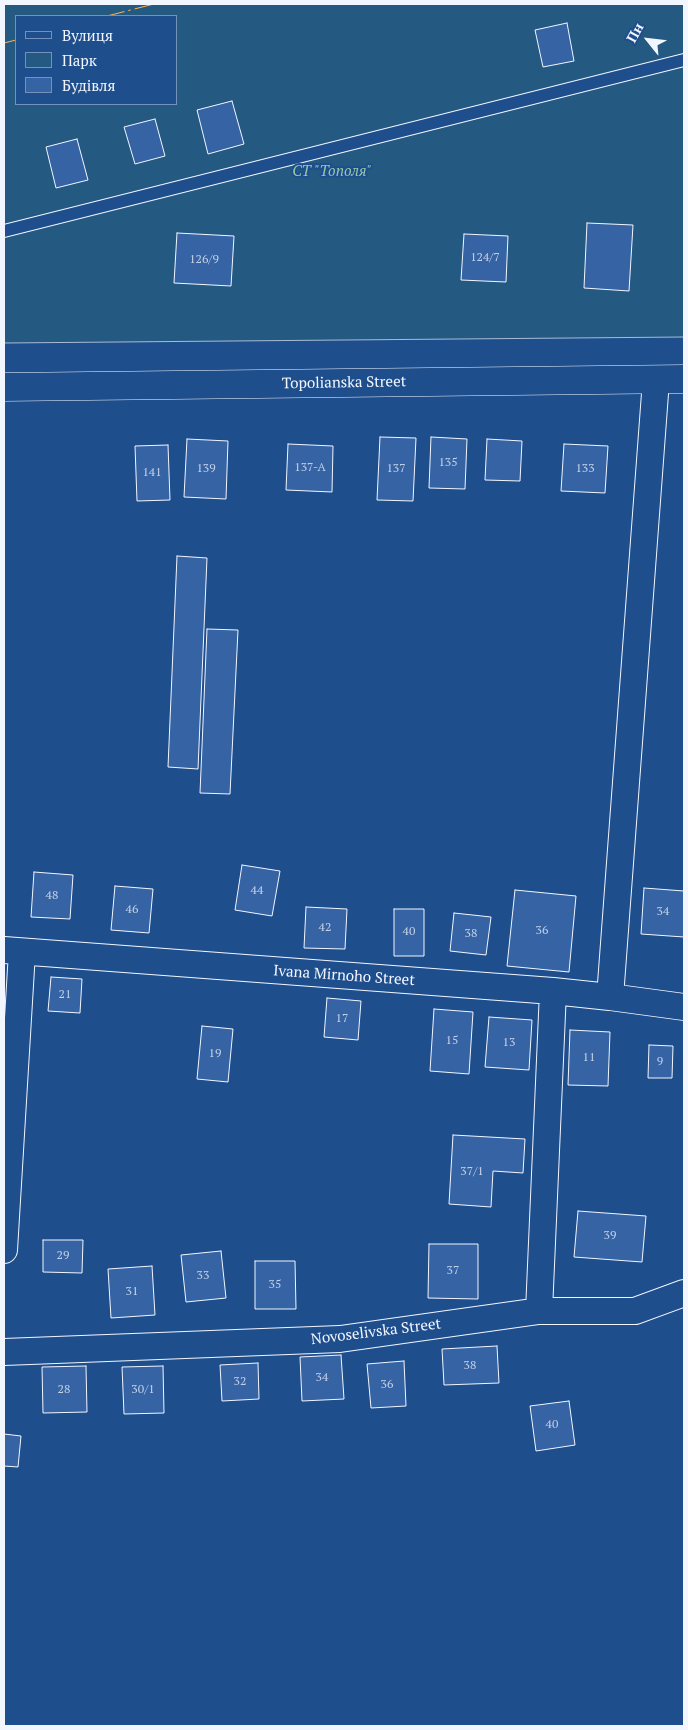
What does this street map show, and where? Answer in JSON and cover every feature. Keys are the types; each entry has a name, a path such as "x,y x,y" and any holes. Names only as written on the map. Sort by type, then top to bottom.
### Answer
{"street":[{"name":"Topolianska Street","path":"4,387 684,379"},
{"path":"610,996 656,380"},
{"path":"4,1250 13,951"},
{"name":"Ivana Mirnoho Street","path":"13,951 553,991 610,996 684,1007"},
{"path":"539,1311 553,991"},
{"name":"Novoselivska Street","path":"4,1352 340,1339 539,1311 635,1312 684,1294"}],"lane":[{"path":"4,230 684,60"}],"green space":[{"name":"СТ \"Тополя\"","path":"4,4 684,4 684,337 4,343"}],"building":[{"path":"567,23 574,61 543,67 535,30"},
{"path":"232,101 244,144 208,154 197,110"},
{"path":"155,119 165,156 135,164 124,127"},
{"path":"77,139 88,180 56,188 46,147"},
{"path":"587,223 633,225 629,291 584,288"},
{"path":"177,233 234,236 231,286 174,283"},
{"path":"464,234 508,236 506,282 461,280"},
{"path":"380,437 416,438 413,501 377,500"},
{"path":"431,437 467,439 465,489 429,488"},
{"path":"187,439 228,441 226,499 184,497"},
{"path":"487,439 522,441 520,481 485,480"},
{"path":"288,444 333,446 332,492 286,490"},
{"path":"564,444 608,446 605,493 561,491"},
{"path":"168,445 170,500 137,501 135,446"},
{"path":"177,556 207,558 198,769 168,767"},
{"path":"207,629 238,630 230,794 200,793"},
{"path":"242,865 280,871 272,916 235,910"},
{"path":"34,872 73,875 70,919 31,917"},
{"path":"115,886 153,889 149,933 111,930"},
{"path":"644,888 684,891 684,937 641,934"},
{"path":"515,890 576,896 569,972 507,966"},
{"path":"306,907 347,909 345,949 304,948"},
{"path":"394,909 424,909 424,956 394,956"},
{"path":"454,913 491,917 486,955 450,951"},
{"path":"51,977 82,979 80,1013 48,1011"},
{"path":"327,998 361,1001 358,1040 324,1037"},
{"path":"434,1009 473,1012 469,1074 430,1071"},
{"path":"489,1017 532,1020 529,1070 485,1067"},
{"path":"202,1026 233,1029 228,1082 197,1079"},
{"path":"570,1030 610,1032 608,1086 568,1085"},
{"path":"649,1045 673,1046 672,1078 648,1078"},
{"path":"453,1135 525,1139 523,1173 493,1171 491,1207 449,1204"},
{"path":"578,1211 646,1216 642,1262 574,1257"},
{"path":"43,1240 83,1240 82,1273 43,1272"},
{"path":"429,1244 478,1244 478,1299 428,1298"},
{"path":"221,1251 226,1298 186,1302 181,1255"},
{"path":"255,1261 295,1261 296,1309 255,1309"},
{"path":"152,1266 155,1315 111,1318 108,1269"},
{"path":"497,1346 499,1383 444,1385 442,1349"},
{"path":"341,1355 344,1399 302,1401 300,1357"},
{"path":"404,1361 406,1406 371,1408 367,1364"},
{"path":"258,1363 259,1399 222,1401 220,1365"},
{"path":"86,1366 87,1412 43,1413 42,1367"},
{"path":"163,1366 164,1413 124,1414 122,1367"},
{"path":"569,1401 575,1445 536,1451 530,1406"},
{"path":"4,1434 21,1436 18,1467 4,1466"}],"power":[{"path":"111,15 154,4"},
{"path":"4,43 15,40"}]}
